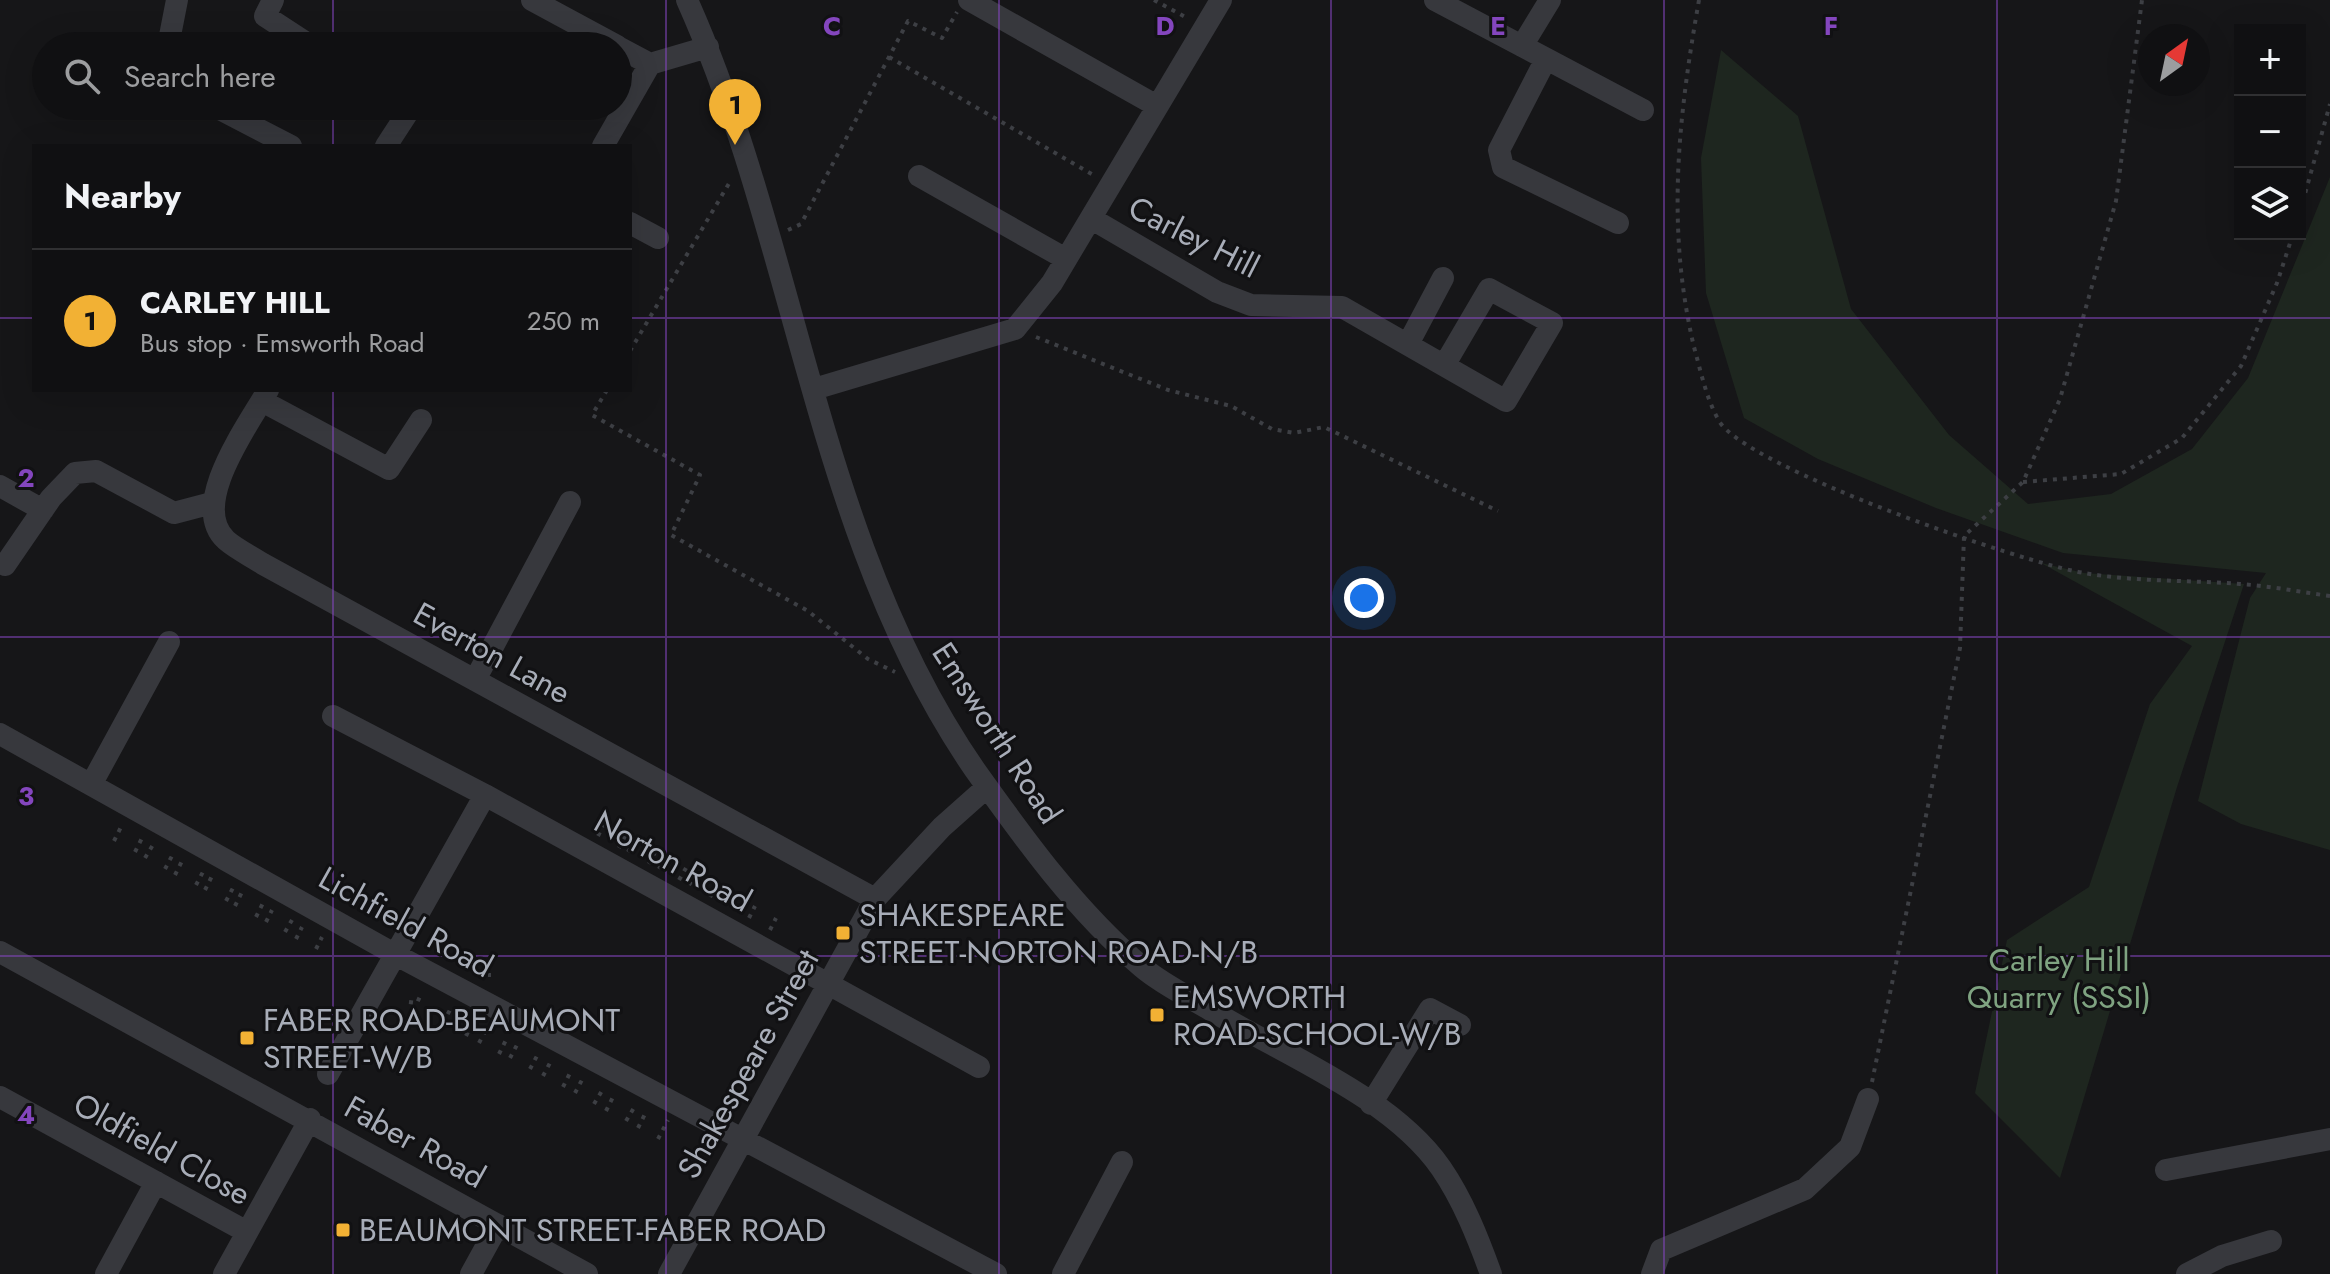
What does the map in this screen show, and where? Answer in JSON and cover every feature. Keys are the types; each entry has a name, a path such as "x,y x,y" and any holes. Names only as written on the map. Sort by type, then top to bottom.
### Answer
{"street":[{"path":"171,32 177,0"},
{"path":"273,0 265,16 290,32"},
{"path":"532,0 591,32"},
{"name":"Emsworth Road","path":"687,0 708,47 744,157 877,588 922,685 987,787 1082,908 1145,969 1388,1115 1440,1166 1474,1228 1491,1274"},
{"path":"967,0 1157,106"},
{"path":"814,389 1015,329 1052,283 1221,0"},
{"path":"1435,0 1643,110"},
{"path":"1522,46 1550,0"},
{"path":"632,95 650,64 708,47"},
{"path":"632,54 650,64"},
{"path":"1546,59 1501,144 1500,162 1503,167 1618,223"},
{"path":"241,120 287,144"},
{"path":"387,144 403,120"},
{"path":"604,144 618,120"},
{"path":"919,176 1066,259"},
{"name":"Carley Hill","path":"1092,219 1217,292 1251,305 1342,307 1506,401 1552,323 1489,289 1445,364"},
{"path":"632,224 658,238"},
{"path":"1408,344 1443,278"},
{"path":"5,565 43,510 75,473 96,471 174,513 212,503 220,476 265,395 389,469 421,420"},
{"path":"0,486 43,510"},
{"path":"475,680 570,502"},
{"name":"Everton Lane","path":"212,503 224,538 263,564 875,899"},
{"path":"92,783 169,642"},
{"name":"Norton Road","path":"333,716 485,795 979,1067"},
{"name":"Lichfield Road","path":"0,734 395,954 996,1274"},
{"name":"Shakespeare Street","path":"669,1274 875,899 942,827 987,787"},
{"path":"328,1074 485,795"},
{"name":"Faber Road","path":"0,952 310,1119 587,1274"},
{"path":"1371,1104 1430,1009 1460,1025"},
{"path":"1652,1274 1661,1250 1805,1189 1850,1147 1868,1099"},
{"name":"Oldfield Close","path":"1,1101 247,1232"},
{"path":"224,1274 310,1119"},
{"path":"2166,1170 2330,1139"},
{"path":"1063,1274 1122,1162"},
{"path":"106,1274 156,1182"},
{"path":"471,1274 498,1225"},
{"path":"2187,1274 2222,1256 2271,1241"}],"path":[{"path":"769,239 801,224 908,21 942,38 967,0"},
{"path":"1154,0 1204,28"},
{"path":"1699,0 1682,104 1675,222 1679,273 1691,331 1705,389 1721,424 1754,450 1811,479 2041,563 2084,573 2244,584 2330,596"},
{"path":"1868,1099 1960,648 1964,536 2023,482 2060,399 2116,201 2142,0"},
{"path":"889,57 1111,185"},
{"path":"2306,190 2330,104"},
{"path":"632,348 744,157"},
{"path":"2023,482 2121,474 2182,438 2241,366 2277,283 2291,240"},
{"path":"1015,329 1168,390 1231,406 1272,429 1294,433 1324,427 1498,511"},
{"path":"606,392 592,415 700,475 671,535 808,611 868,659 922,685"},
{"path":"466,963 478,967"},
{"path":"409,1002 417,1003 421,994"}],"green space":[{"path":"1721,50 1798,116 1851,309 1949,435 2028,504 2111,494 2192,449 2248,378 2330,177 2330,850 2241,824 2198,801 2250,598 2266,573 2063,553 1936,508 1818,459 1744,418 1706,293 1701,158"},
{"name":"Carley Hill Quarry (SSSI)","path":"2041,563 2084,573 2244,584 2177,787 2060,1178 1975,1093 2007,940 2089,887 2150,704 2192,646"}],"place":[{"name":"CARLEY HILL","path":"735,145"},
{"name":"SHAKESPEARE STREET-NORTON ROAD-N/B","path":"843,933"},
{"name":"EMSWORTH ROAD-SCHOOL-W/B","path":"1157,1015"},
{"name":"FABER ROAD-BEAUMONT STREET-W/B","path":"247,1038"},
{"name":"BEAUMONT STREET-FABER ROAD","path":"343,1230"}]}
